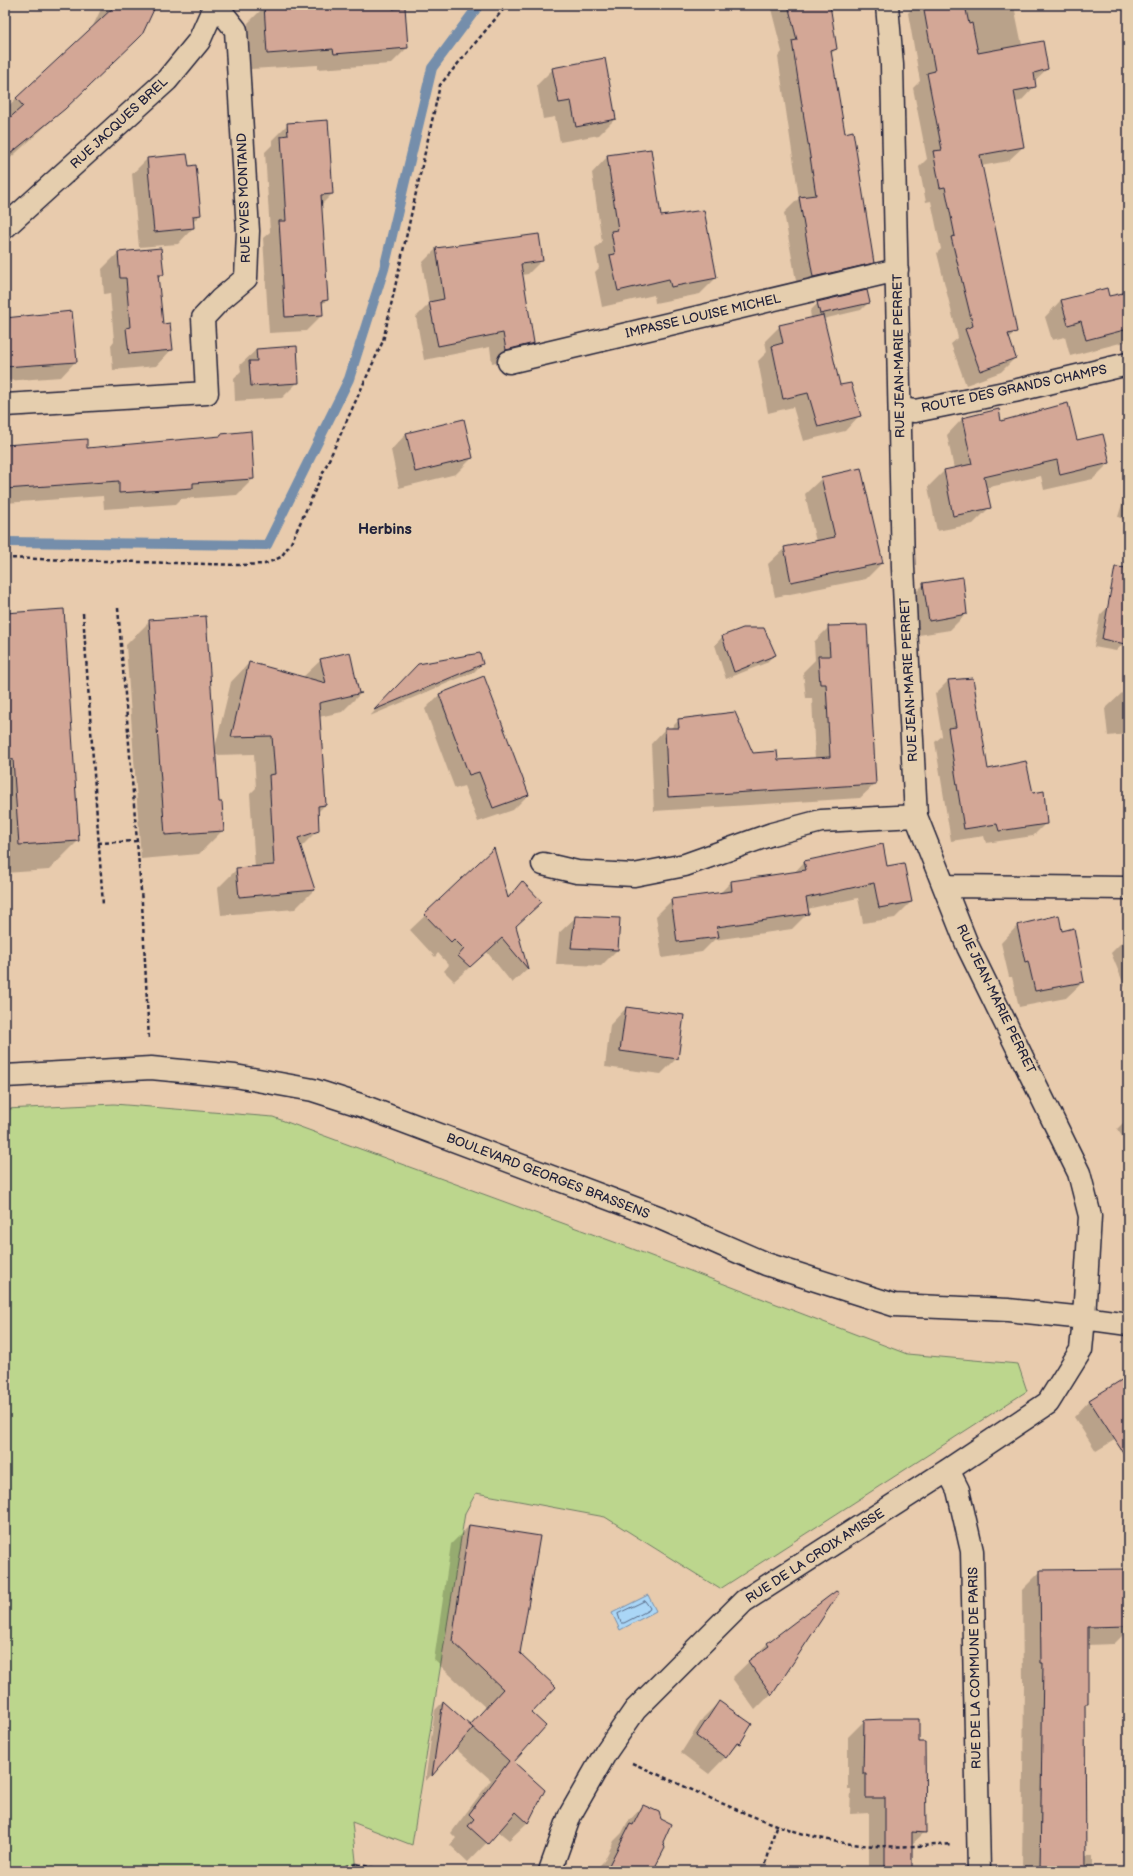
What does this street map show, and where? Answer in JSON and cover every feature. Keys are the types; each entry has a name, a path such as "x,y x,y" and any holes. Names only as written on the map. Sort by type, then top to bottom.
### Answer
{"street":[{"name":"RUE JACQUES BREL","path":"5,228 167,80 199,42 216,5"},
{"name":"RUE YVES MONTAND","path":"5,405 207,393 203,318 220,300 246,278 248,231 236,30 216,5"},
{"name":"RUE JEAN-MARIE PERRET","path":"888,5 892,65 903,568 916,816 968,947 1079,1173 1090,1216 1084,1318"},
{"name":"IMPASSE LOUISE MICHEL","path":"509,362 897,270"},
{"name":"ROUTE DES GRANDS CHAMPS","path":"900,409 916,410 1007,393 1128,364"},
{"path":"543,864 577,872 634,875 685,865 772,834 820,821 916,816"},
{"path":"944,886 1128,888"},
{"name":"BOULEVARD GEORGES BRASSENS","path":"5,1076 151,1068 235,1076 313,1090 390,1116 650,1214 766,1264 894,1305 1008,1310 1128,1324"},
{"name":"RUE DE LA CROIX AMISSE","path":"550,1871 570,1814 606,1752 635,1710 744,1601 948,1470 1048,1403 1081,1350 1084,1318"},
{"name":"RUE DE LA COMMUNE DE PARIS","path":"948,1470 958,1490 972,1551 979,1871"}],"path":[{"path":"5,558 240,566 265,564 281,557 291,543 382,341 440,85 507,5"},
{"path":"118,608 142,903 151,1068"},
{"path":"83,613 103,905"},
{"path":"98,843 137,841"},
{"path":"606,1752 776,1826 826,1840 871,1845 919,1846 979,1843"},
{"path":"764,1871 776,1826"},
{"path":"325,1871 356,1864 386,1871"},
{"path":"356,1864 360,1871"}],"green space":[{"path":"114,1104 273,1117 625,1246 907,1354 1018,1364 1027,1391 720,1589 605,1517 476,1493 465,1513 412,1845 352,1822 357,1871 5,1871 5,1109"}],"water":[{"path":"648,1595 656,1611 620,1630 612,1613"}],"building":[{"path":"116,5 156,5 142,35 65,109 5,158 5,122 23,106 16,98"},
{"path":"264,5 294,5 294,7 393,5 393,9 405,7 408,48 334,54 333,49 267,54"},
{"path":"788,5 830,5 837,49 831,51 845,133 853,131 874,263 813,277 799,197 816,195 792,41 797,40"},
{"path":"923,5 965,5 969,24 972,23 978,53 1043,41 1048,69 1034,73 1036,87 1014,91 1024,147 980,155 1017,332 1008,334 1016,358 980,371 965,329 973,326 951,237 955,236 945,187 940,188 933,151 942,150 927,73 935,71"},
{"path":"605,58 616,119 576,127 571,101 559,103 552,68"},
{"path":"328,120 333,194 321,195 328,300 322,301 323,315 285,317 279,221 286,221 281,136 288,135 287,123"},
{"path":"651,149 661,216 704,210 717,278 671,287 669,279 618,291 610,255 615,254 611,231 618,230 607,155"},
{"path":"187,154 189,166 196,165 201,215 193,216 194,228 154,232 147,158"},
{"path":"539,234 543,261 521,264 534,343 506,350 503,333 438,346 429,302 444,299 436,248"},
{"path":"161,248 164,275 158,275 163,324 170,323 173,350 129,354 126,328 130,327 126,278 120,278 118,252"},
{"path":"1107,288 1109,296 1128,292 1128,329 1086,340 1081,321 1068,325 1061,300"},
{"path":"867,290 870,303 820,314 817,302"},
{"path":"72,311 77,362 5,367 5,318"},
{"path":"823,315 840,385 851,383 861,416 818,427 808,393 783,399 772,346 783,343 779,325"},
{"path":"297,346 299,383 251,386 249,361 257,361 256,349"},
{"path":"1068,403 1077,440 1103,434 1110,463 1060,475 1057,460 984,477 991,508 953,516 944,470 972,464 962,418 999,409 1001,421"},
{"path":"464,419 473,458 415,472 406,433"},
{"path":"251,431 254,479 193,483 193,488 119,493 119,481 5,489 5,445 87,439 87,448 221,436 221,434"},
{"path":"861,468 883,563 791,582 784,547 835,537 821,477"},
{"path":"1115,567 1128,568 1128,630 1125,644 1102,639"},
{"path":"963,577 967,614 929,621 923,583"},
{"path":"64,609 79,841 19,845 13,759 5,760 5,613"},
{"path":"206,616 219,802 222,802 224,831 165,835 149,620"},
{"path":"867,625 876,784 668,797 665,728 679,728 678,719 735,712 753,753 777,751 778,760 830,757 826,684 820,684 818,656 830,656 828,626"},
{"path":"743,628 764,628 776,655 734,672 722,636"},
{"path":"350,652 359,693 362,693 319,703 326,805 318,806 319,831 298,838 315,890 239,897 236,868 274,865 269,775 275,774 272,736 231,737 249,662 326,683 320,659"},
{"path":"480,653 483,664 374,710 418,664"},
{"path":"484,676 529,795 493,808 479,772 469,775 439,694"},
{"path":"973,678 988,769 1026,761 1033,793 1044,791 1047,824 999,831 997,824 964,829 948,728 956,727 948,680"},
{"path":"883,844 887,866 904,863 912,902 879,908 874,883 806,898 809,914 717,927 719,937 677,942 671,899 732,891 731,881 806,870 804,861"},
{"path":"494,848 508,898 522,881 542,902 516,926 528,969 502,938 470,967 458,956 464,949 454,939 451,942 424,914"},
{"path":"1059,915 1062,931 1074,928 1084,982 1035,991 1028,961 1025,962 1017,925"},
{"path":"575,916 620,918 618,950 571,948"},
{"path":"626,1007 684,1015 678,1059 620,1051"},
{"path":"1128,1376 1128,1460 1089,1400"},
{"path":"469,1525 540,1536 520,1653 556,1687 532,1713 546,1726 514,1762 545,1790 528,1823 516,1812 488,1844 468,1826 474,1819 469,1814 509,1761 470,1725 503,1689 452,1641"},
{"path":"1128,1569 1128,1626 1088,1627 1088,1704 1085,1704 1086,1871 1040,1871 1043,1663 1041,1663 1040,1570"},
{"path":"836,1591 839,1593 772,1695 748,1661 769,1646 767,1643"},
{"path":"443,1701 473,1728 432,1776"},
{"path":"719,1701 752,1724 740,1744 737,1743 726,1758 696,1736"},
{"path":"919,1719 919,1742 925,1742 926,1833 912,1832 912,1871 885,1871 885,1798 866,1798 866,1774 863,1774 864,1720"},
{"path":"643,1805 659,1812 661,1819 671,1824 663,1842 665,1848 653,1871 606,1871 630,1824 633,1825"}],"waterway":[{"path":"5,542 267,545 349,379 384,269 432,68 479,5"}],"district":[{"name":"Herbins","path":"385,529"}]}
